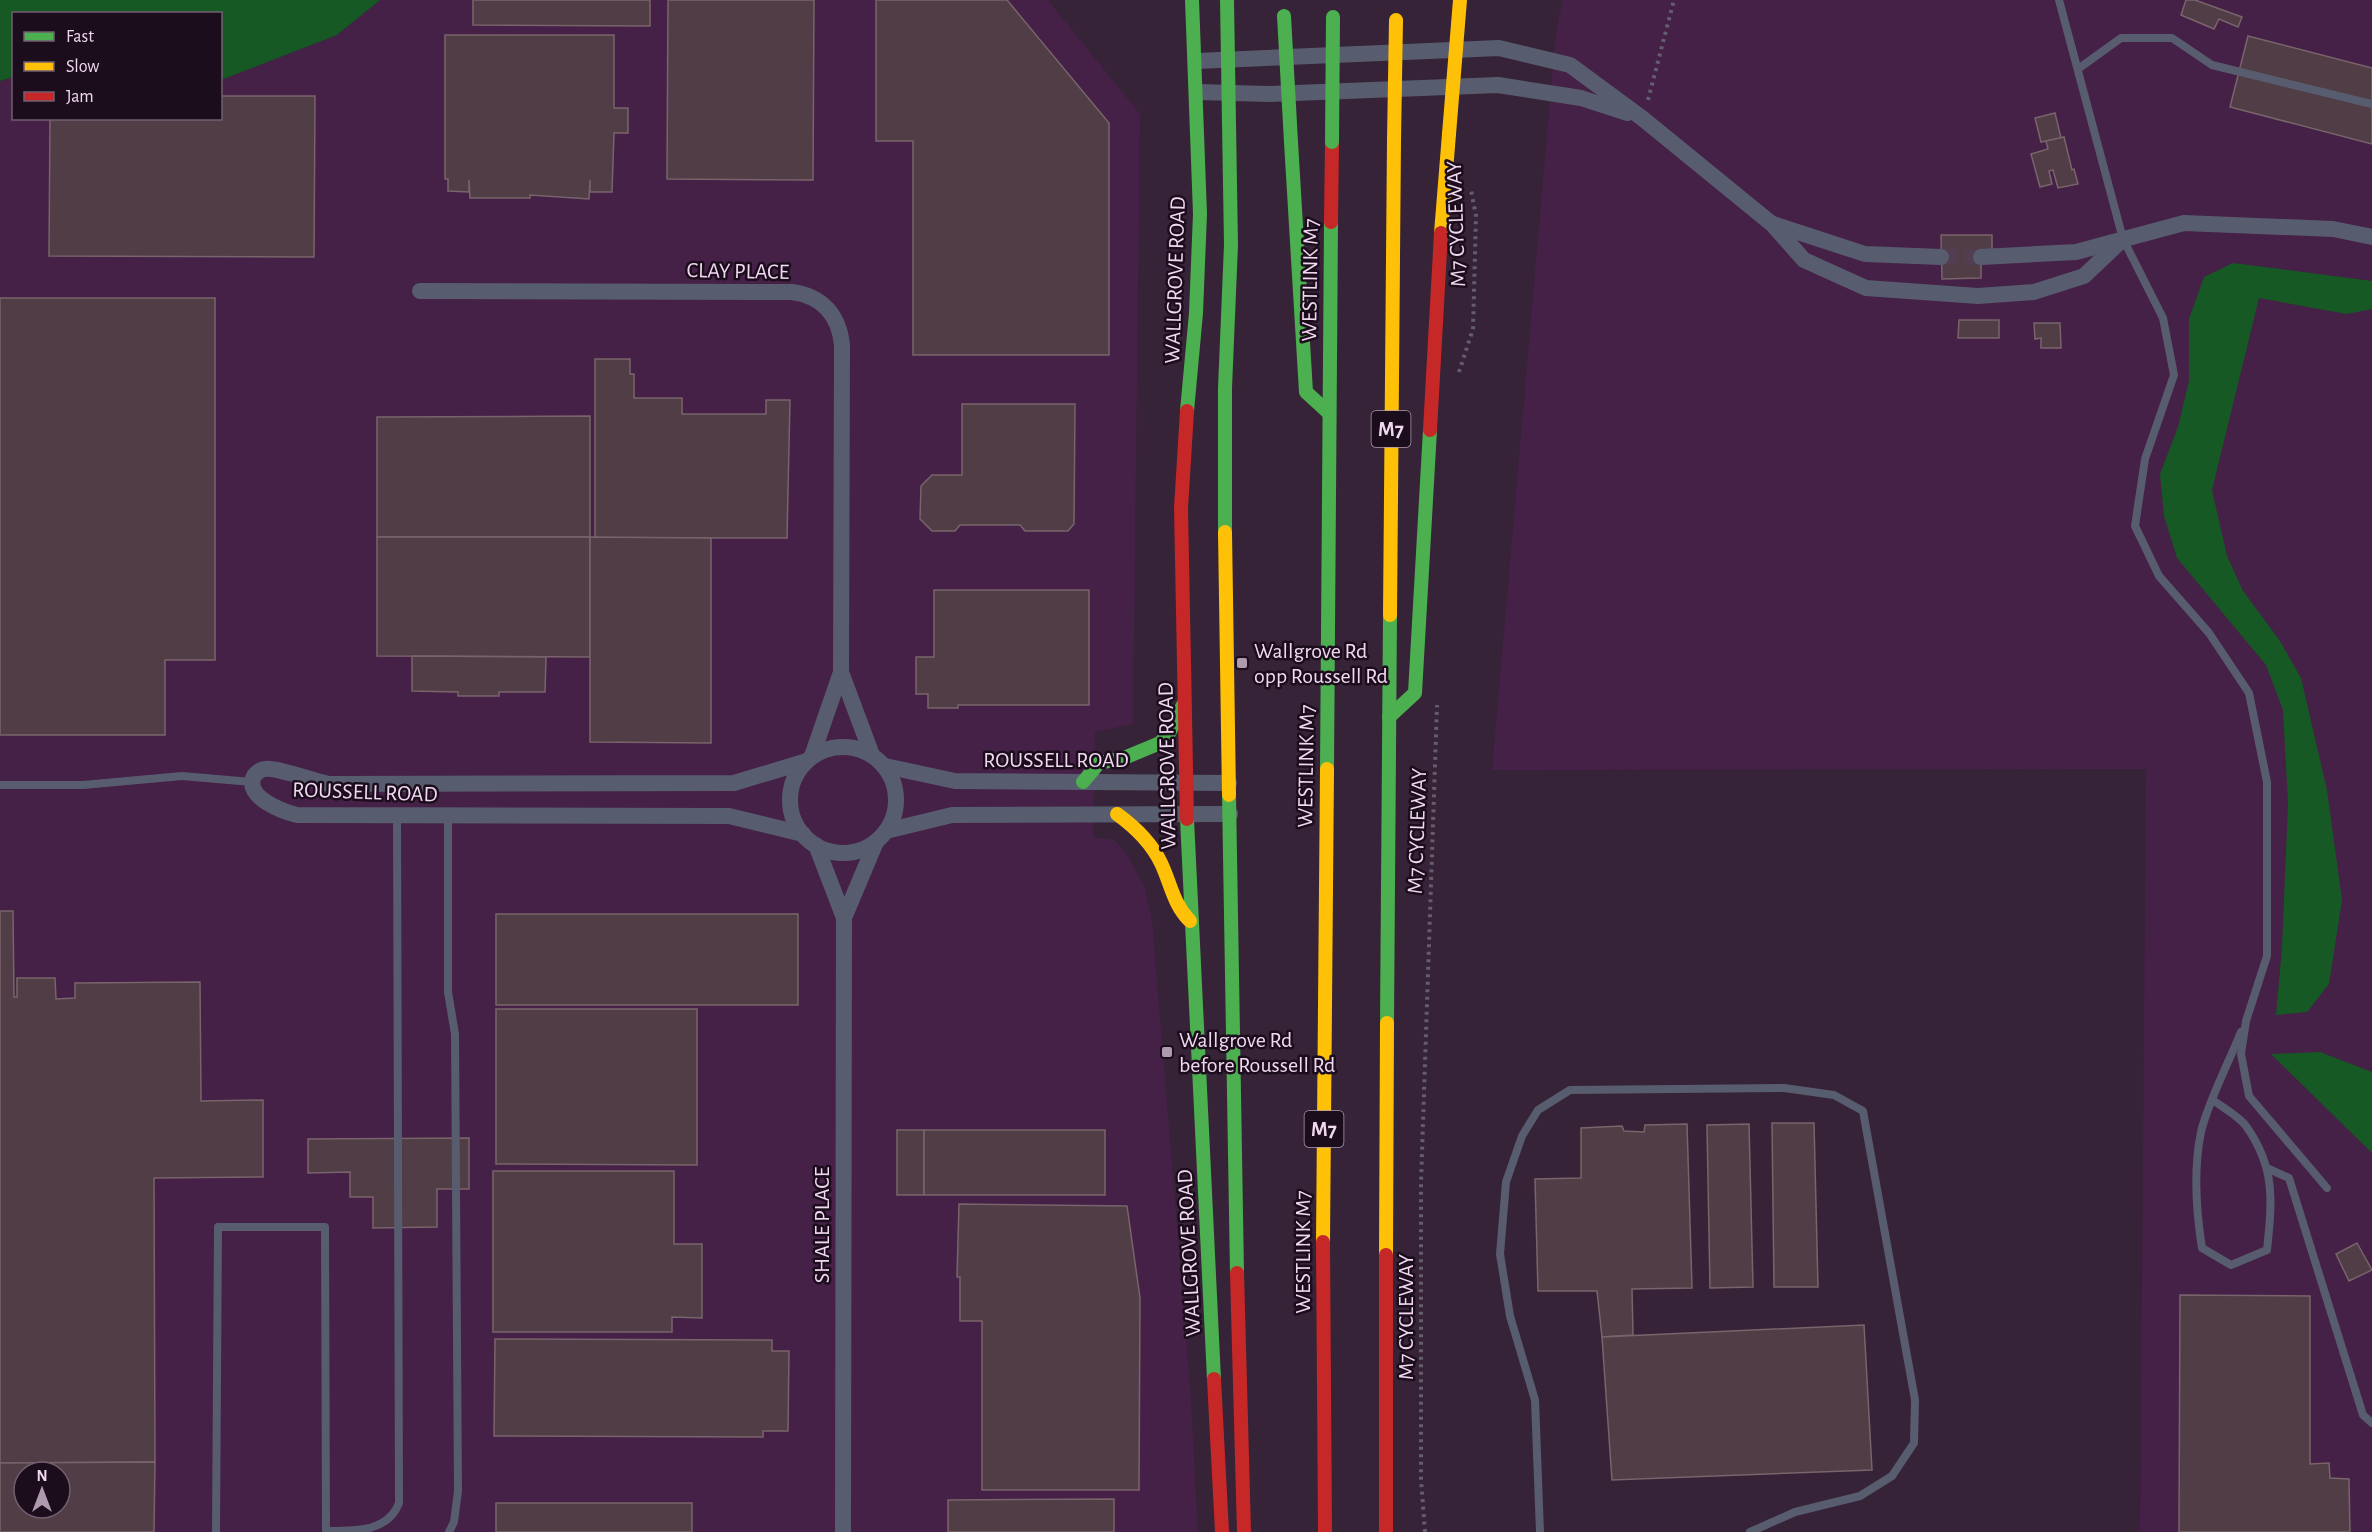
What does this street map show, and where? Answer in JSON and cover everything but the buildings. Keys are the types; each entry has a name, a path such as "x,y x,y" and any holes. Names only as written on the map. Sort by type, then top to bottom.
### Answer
{"main road":[{"name":"WALLGROVE ROAD","path":"1192,0 1198,92 1200,240 1195,333 1182,474 1187,814 1190,921 1222,1532"},
{"name":"WALLGROVE ROAD","path":"1227,0 1231,245 1225,388 1224,529 1239,1399 1244,1532"},
{"path":"1283,0 1306,392 1329,413"},
{"name":"WESTLINK M7","path":"1325,1532 1322,1375 1333,0"},
{"name":"M7","path":"1389,717 1415,693 1438,290 1460,0"},
{"name":"M7","path":"1386,1532 1389,717 1396,15"},
{"path":"1083,782 1099,764 1132,755 1160,743 1169,734 1185,701"},
{"path":"1116,814 1137,828 1148,841 1161,863 1174,906 1190,921"}],"street":[{"path":"1196,61 1499,48 1570,64 1642,118 1772,224 1804,260 1866,288 1978,296 2034,292 2084,276 2123,239"},
{"path":"1198,92 1269,94 1498,86 1581,98 1642,118"},
{"path":"1981,257 2076,252 2184,223 2333,228 2372,237"},
{"path":"1772,224 1865,254 1941,257"},
{"name":"CLAY PLACE","path":"420,291 792,292 813,297 828,308 837,323 842,345 841,672 809,759"},
{"name":"CLAY PLACE","path":"841,672 872,755"},
{"path":"881,837 893,819 896,792 885,766 872,755 857,748 826,749 809,759 795,777 790,797 791,810 809,840 830,851 846,853 881,837 951,815 1230,814"},
{"name":"ROUSSELL ROAD","path":"809,759 734,783 329,784 306,780 274,769 260,771 252,782 256,792 265,802 283,812 297,815 729,816 809,840"},
{"name":"ROUSSELL ROAD","path":"885,766 955,781 1229,783"},
{"name":"SHALE PLACE","path":"844,918 881,837"},
{"name":"SHALE PLACE","path":"809,840 844,918 843,1532"}],"lane":[{"path":"2059,0 2123,239 2163,318 2174,375 2145,459 2135,526 2159,576 2210,633 2249,693 2267,782 2267,956 2246,1020 2213,1100 2201,1131 2195,1206 2202,1248 2231,1265 2267,1250 2271,1216 2270,1169 2245,1125 2213,1100"},
{"path":"2078,69 2121,38 2172,38 2212,64 2372,104"},
{"path":"0,784 83,785 182,776 252,782"},
{"path":"216,1532 218,1227 325,1227 326,1531 372,1531 390,1521 399,1503 397,815"},
{"path":"448,815 448,992 455,1034 458,1479 454,1522 450,1532"},
{"path":"2246,1020 2241,1054 2249,1096 2327,1188"},
{"path":"1540,1532 1535,1400 1510,1316 1500,1254 1506,1182 1522,1136 1538,1110 1570,1090 1784,1088 1834,1095 1863,1111 1915,1400 1914,1443 1892,1476 1860,1496 1795,1512 1750,1532"},
{"path":"2270,1169 2289,1178 2363,1415 2372,1423"}],"path":[{"path":"1642,118 1655,80 1674,0"},
{"name":"M7 CYCLEWAY","path":"1457,381 1473,329 1476,216 1469,183"},
{"name":"M7 CYCLEWAY","path":"1425,1532 1421,1479 1421,1183 1437,699"}],"shaded area":[{"path":"380,0 1048,0 1140,114 1133,724 1095,732 1093,837 1114,840 1126,853 1145,888 1152,920 1190,1385 1198,1532 0,1532 0,81 12,77 12,120 222,120 222,80 337,35"},
{"path":"1563,0 2372,0 2372,1532 2140,1532 2146,769 1492,770 1556,29"}],"green space":[{"path":"0,0 380,0 337,35 222,80 222,12 12,12 12,77 0,81"},
{"path":"2233,263 2372,281 2372,309 2347,314 2259,298 2212,490 2227,556 2243,591 2280,641 2301,678 2327,790 2342,900 2329,984 2307,1012 2276,1015 2282,948 2288,803 2283,710 2266,665 2177,558 2164,516 2160,474 2178,427 2189,381 2189,319 2204,277"},
{"path":"2320,1052 2372,1072 2372,1153 2271,1054"}],"tunnel":[{"path":"1941,257 1981,257"}],"traffic: fast":[{"path":"1187,411 1196,313 1200,214 1192,0"},
{"path":"1225,532 1225,388 1231,245 1227,0"},
{"path":"1284,16 1291,142"},
{"path":"1332,142 1333,17"},
{"path":"1291,142 1306,392 1329,413"},
{"path":"1327,769 1331,222"},
{"path":"1389,717 1415,693 1430,430"},
{"path":"1387,1023 1390,615"},
{"path":"1083,782 1099,763 1124,758 1160,743 1169,733 1183,705"},
{"path":"1229,795 1237,1273"},
{"path":"1187,819 1214,1379"}],"traffic: slow":[{"path":"1449,134 1460,0"},
{"path":"1394,140 1396,20"},
{"path":"1441,233 1449,134"},
{"path":"1390,615 1394,140"},
{"path":"1225,532 1229,795"},
{"path":"1323,1242 1327,769"},
{"path":"1117,814 1152,848 1161,863 1176,901 1190,921"},
{"path":"1386,1255 1387,1023"}],"traffic: jam":[{"path":"1331,222 1332,142"},
{"path":"1430,430 1441,233"},
{"path":"1187,411 1181,508 1187,819"},
{"path":"1323,1242 1325,1532"},
{"path":"1386,1255 1386,1532"},
{"path":"1237,1273 1244,1532"},
{"path":"1214,1379 1222,1532"}],"place":[{"name":"Wallgrove Rd opp Roussell Rd","path":"1242,663"},
{"name":"Wallgrove Rd before Roussell Rd","path":"1167,1052"}]}
